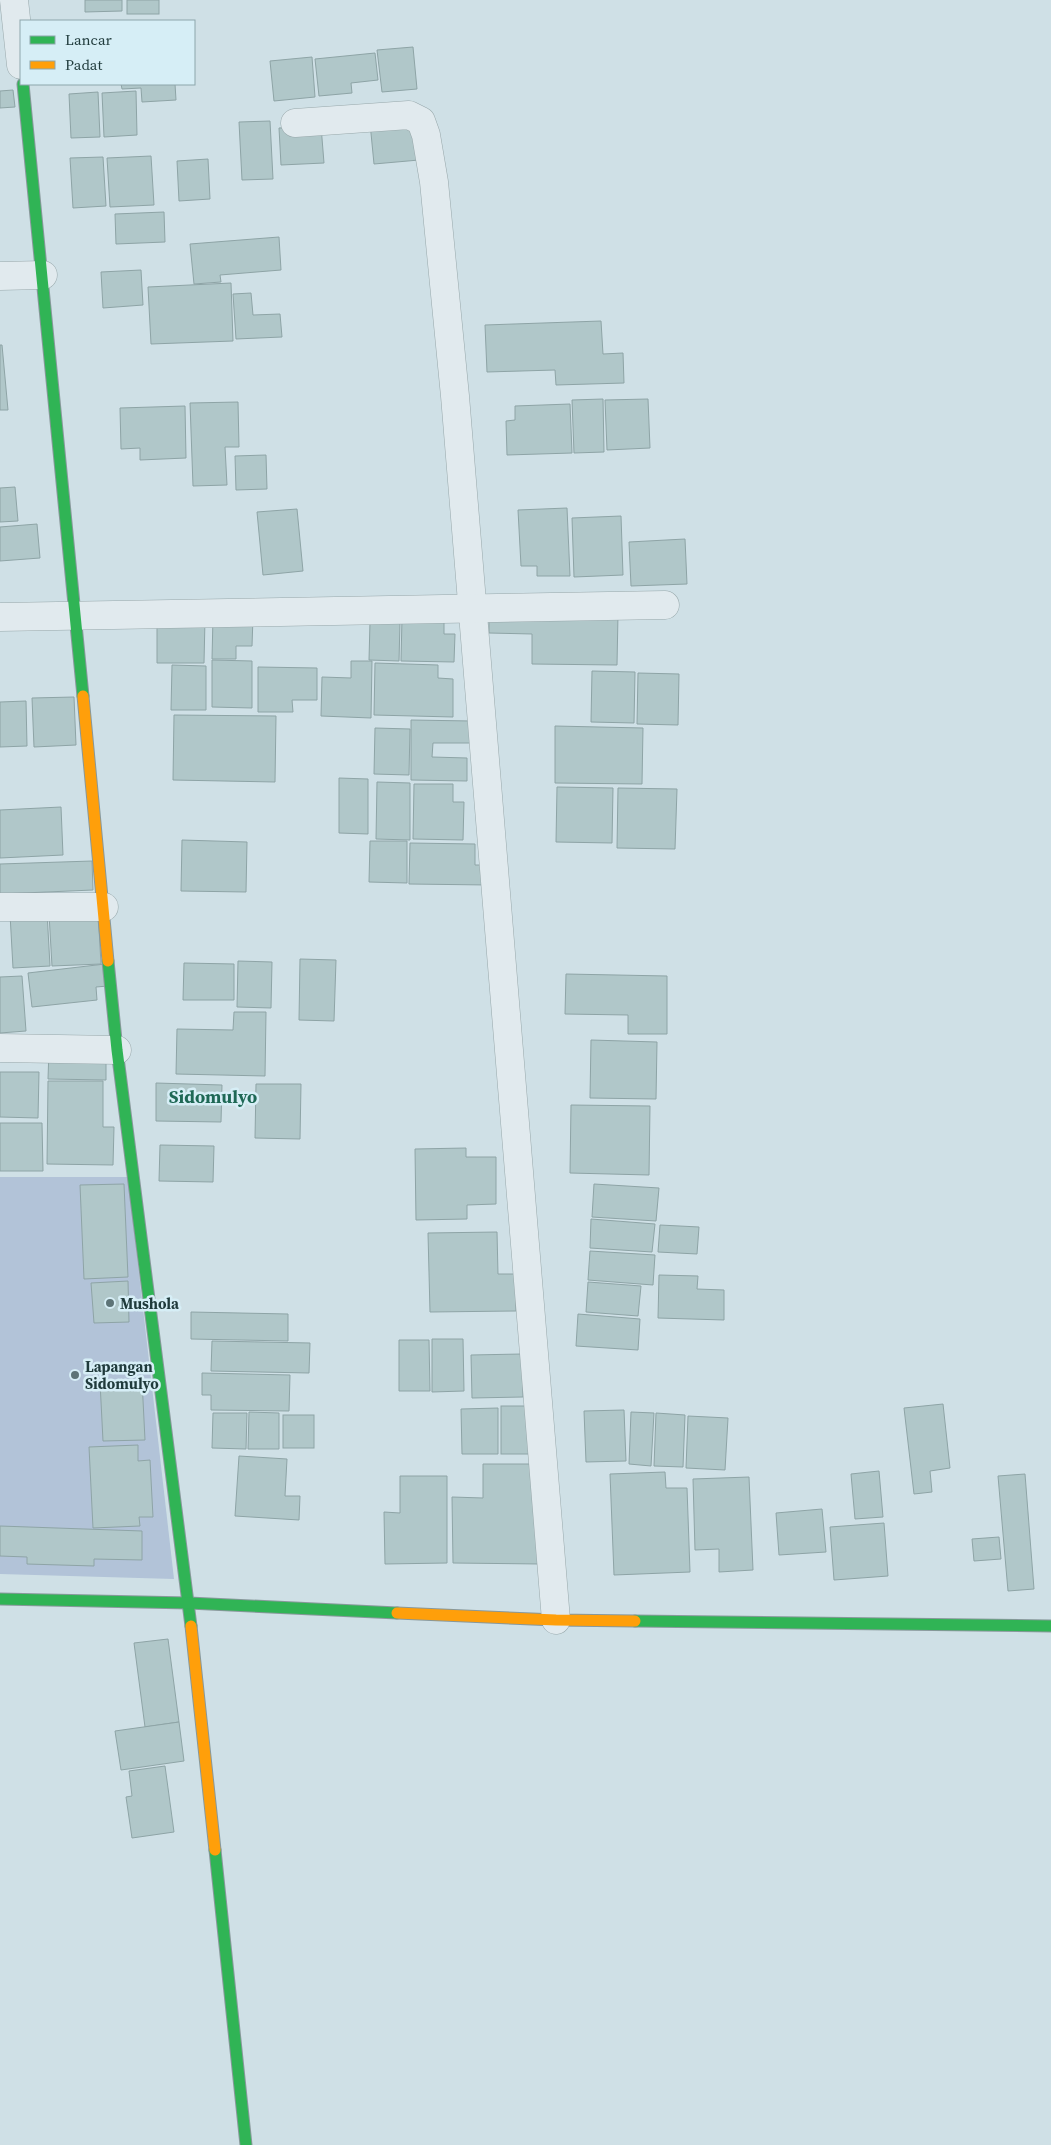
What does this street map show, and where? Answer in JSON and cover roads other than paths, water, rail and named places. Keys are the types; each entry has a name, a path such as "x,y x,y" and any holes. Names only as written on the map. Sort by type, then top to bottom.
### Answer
{"street":[{"path":"14,0 20,56"},
{"path":"23,85 117,1050 189,1603 246,2145"},
{"path":"295,123 409,115 421,121 426,135 434,182 456,396 556,1620"},
{"path":"0,276 43,275"},
{"path":"0,617 473,610 665,605"},
{"path":"0,907 104,907"},
{"path":"0,1048 117,1050"},
{"path":"0,1599 189,1603 556,1620 1051,1626"}],"place":[{"name":"Mushola","path":"110,1303"},
{"name":"Lapangan Sidomulyo","path":"75,1375"}],"district":[{"name":"Sidomulyo","path":"213,1096"}]}
